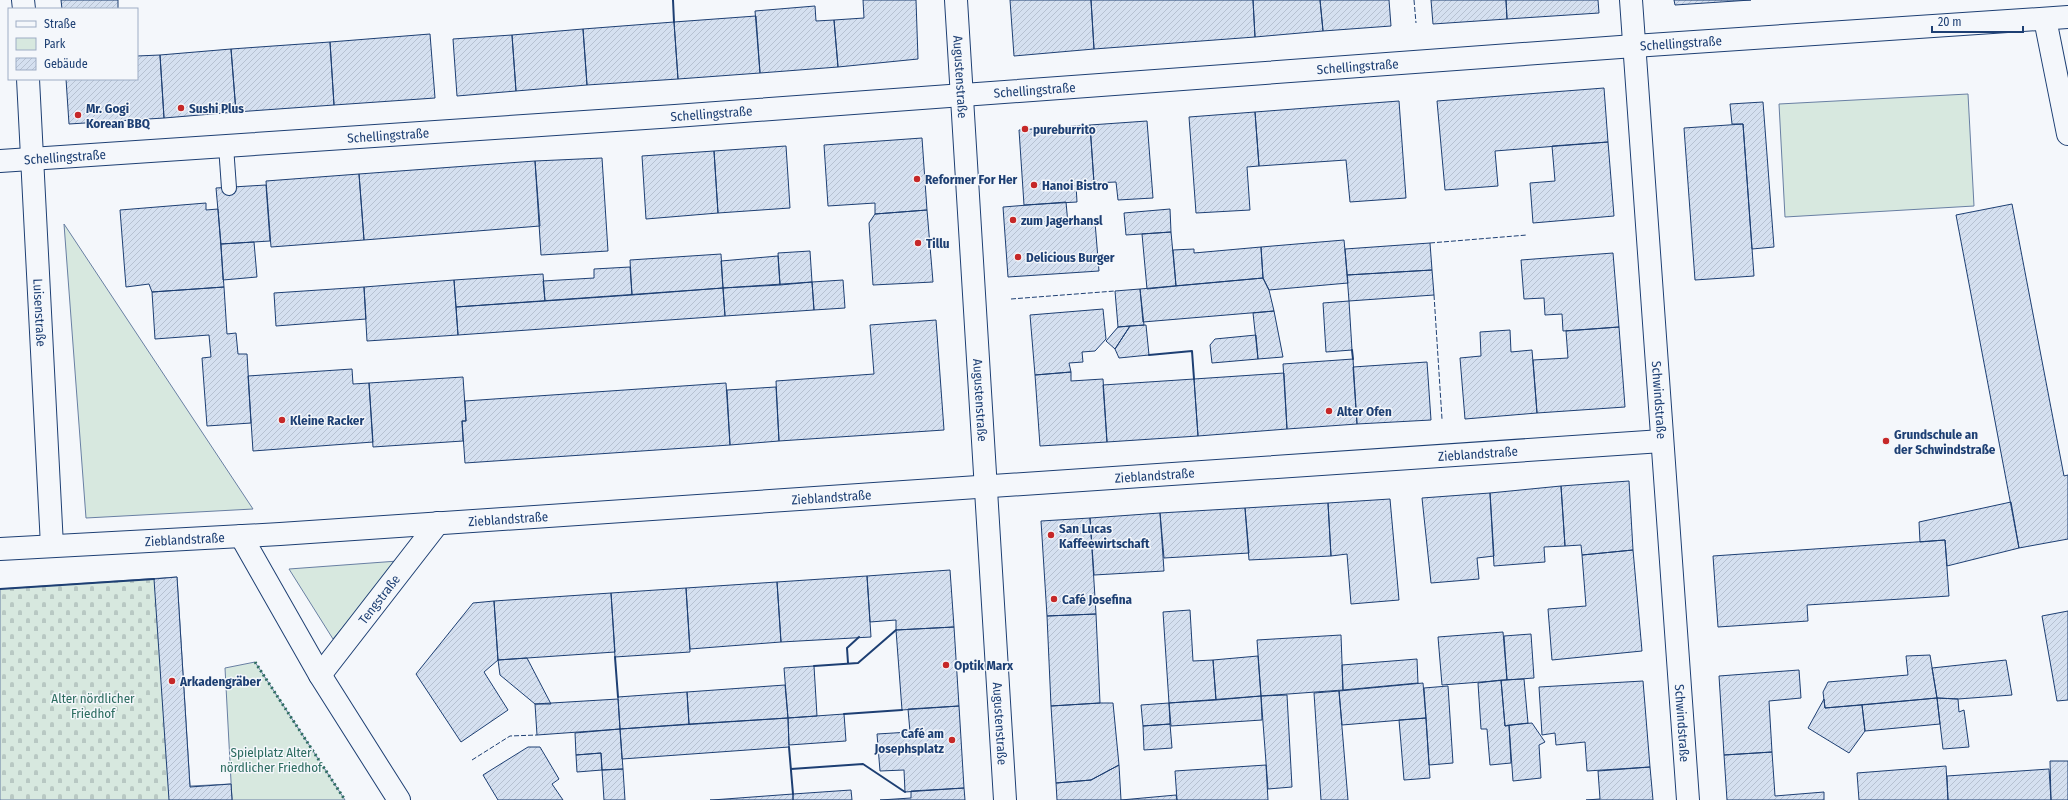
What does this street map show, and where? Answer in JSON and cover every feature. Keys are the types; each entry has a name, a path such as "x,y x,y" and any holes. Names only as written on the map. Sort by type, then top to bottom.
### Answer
{"street":[{"name":"Augustenstraße","path":"956,0 1005,800"},
{"name":"Schwindstraße","path":"1631,0 1688,800"},
{"name":"Schellingstraße","path":"0,161 675,116 1634,46 2068,17"},
{"path":"2046,19 2068,134"},
{"name":"Luisenstraße","path":"28,80 52,546"},
{"name":"Zieblandstraße","path":"0,549 241,536 1662,441"},
{"name":"Tengstraße","path":"320,675 438,523"},
{"path":"241,536 320,675 399,800"}],"lane":[{"path":"226,146 229,188"}],"green space":[{"path":"1968,94 1974,206 1785,217 1779,104"},
{"path":"64,224 253,509 86,518"},
{"path":"398,561 333,639 289,569"},
{"name":"Alter nördlicher Friedhof","path":"177,577 190,786 231,784 232,800 0,800 0,589"},
{"name":"Spielplatz Alter nördlicher Friedhof","path":"255,662 345,800 232,800 225,668"}],"building":[{"path":"61,0 118,0 118,8 62,8"},
{"path":"863,0 916,0 918,59 838,67 834,20 864,18"},
{"path":"1010,0 1091,0 1094,49 1014,56"},
{"path":"1091,0 1253,0 1255,37 1094,49"},
{"path":"1253,0 1320,0 1323,31 1255,37"},
{"path":"1320,0 1389,0 1391,26 1323,31"},
{"path":"1431,0 1506,0 1507,19 1433,24"},
{"path":"1506,0 1598,0 1599,13 1507,19"},
{"path":"1674,0 1751,0 1675,5"},
{"path":"815,6 816,21 834,20 838,67 760,73 755,11"},
{"path":"756,16 760,73 678,79 674,22"},
{"path":"674,22 678,79 587,85 583,29"},
{"path":"583,29 587,85 516,91 512,35"},
{"path":"430,34 435,98 334,105 330,42"},
{"path":"512,35 516,91 457,96 453,39"},
{"path":"330,42 334,105 236,112 231,49"},
{"path":"231,49 236,112 164,118 160,55"},
{"path":"160,55 164,118 69,124 66,80 138,80 138,56"},
{"path":"1604,88 1608,142 1495,151 1498,186 1445,190 1437,101"},
{"path":"1399,101 1406,198 1350,202 1346,160 1259,166 1255,112"},
{"path":"1763,102 1774,247 1752,249 1743,124 1732,124 1730,104"},
{"path":"1255,112 1259,166 1247,167 1250,210 1196,213 1189,117"},
{"path":"1147,121 1153,198 1118,200 1116,182 1094,183 1090,125"},
{"path":"1743,124 1754,276 1695,280 1684,128"},
{"path":"1090,125 1094,183 1076,185 1077,202 1024,205 1019,130"},
{"path":"922,138 927,210 875,214 875,203 828,206 824,145"},
{"path":"1608,142 1614,216 1533,223 1530,183 1555,181 1552,146"},
{"path":"786,146 790,208 718,213 714,151"},
{"path":"714,151 718,213 646,219 642,156"},
{"path":"602,158 608,251 541,255 535,161"},
{"path":"535,161 540,226 364,240 359,174"},
{"path":"359,174 364,240 271,247 266,181"},
{"path":"266,185 270,241 221,244 216,188"},
{"path":"1066,202 1068,224 1095,222 1099,271 1008,277 1003,207"},
{"path":"206,203 206,210 218,209 224,287 152,292 149,284 126,287 120,210"},
{"path":"2012,204 2064,476 2068,475 2068,539 2019,548 1956,215"},
{"path":"1170,209 1171,232 1126,235 1124,213"},
{"path":"927,210 933,282 873,285 869,223 875,214"},
{"path":"1171,232 1176,286 1147,289 1142,234"},
{"path":"1344,240 1348,283 1269,290 1263,278 1261,247"},
{"path":"254,242 257,277 223,280 221,244"},
{"path":"1430,243 1432,270 1347,275 1345,249"},
{"path":"1261,247 1263,278 1176,286 1173,250 1194,249 1194,253"},
{"path":"810,251 812,282 780,285 778,253"},
{"path":"1613,253 1619,327 1563,331 1562,314 1545,315 1544,298 1524,299 1521,260"},
{"path":"721,254 723,288 632,295 630,260"},
{"path":"778,256 780,285 723,288 721,261"},
{"path":"630,267 632,295 545,301 543,281 594,278 594,269"},
{"path":"1432,270 1434,295 1349,301 1347,275"},
{"path":"543,274 545,301 456,307 454,280"},
{"path":"1263,278 1269,290 1274,311 1143,322 1140,289"},
{"path":"454,280 458,335 367,341 364,287"},
{"path":"843,280 845,308 814,310 812,282"},
{"path":"812,282 814,310 725,316 723,288"},
{"path":"224,287 227,334 236,333 238,354 247,354 251,423 207,426 202,358 211,357 209,335 155,339 152,292"},
{"path":"364,287 366,319 276,326 274,293"},
{"path":"723,288 725,316 458,335 456,307"},
{"path":"1140,289 1144,325 1118,327 1115,291"},
{"path":"1349,301 1352,350 1326,352 1323,303"},
{"path":"1103,309 1106,339 1095,351 1082,352 1083,362 1069,363 1071,372 1035,375 1030,315"},
{"path":"1274,311 1283,357 1258,359 1253,313"},
{"path":"936,320 944,430 779,441 776,381 874,374 870,325"},
{"path":"1146,325 1149,355 1119,358 1115,349 1130,326"},
{"path":"1130,326 1115,349 1106,341 1118,327"},
{"path":"1619,327 1625,407 1537,413 1533,360 1568,358 1566,331"},
{"path":"1510,330 1511,352 1532,350 1537,413 1465,419 1460,358 1481,356 1480,332"},
{"path":"1256,335 1258,359 1212,363 1210,345 1215,339"},
{"path":"1353,359 1357,424 1287,429 1283,364"},
{"path":"1427,362 1431,420 1357,424 1353,367"},
{"path":"352,369 353,384 369,383 373,442 253,451 248,376"},
{"path":"1071,372 1071,381 1103,379 1107,442 1040,446 1035,375"},
{"path":"1284,373 1287,429 1198,436 1194,379"},
{"path":"463,377 466,421 462,421 463,441 373,447 369,383"},
{"path":"1194,379 1198,436 1107,442 1103,385"},
{"path":"726,383 730,445 465,463 462,421 466,421 465,401"},
{"path":"776,387 779,441 730,445 727,390"},
{"path":"1629,481 1633,550 1582,555 1581,545 1565,546 1561,486"},
{"path":"1561,486 1565,546 1544,547 1545,562 1494,566 1490,493"},
{"path":"1490,493 1494,556 1477,558 1479,579 1431,583 1422,498"},
{"path":"1390,499 1399,600 1351,604 1347,554 1331,556 1328,503"},
{"path":"2011,502 2019,548 1947,566 1945,540 1920,542 1919,522"},
{"path":"1328,503 1331,556 1249,560 1245,508"},
{"path":"1245,508 1249,553 1164,558 1160,513"},
{"path":"1160,513 1164,571 1094,575 1090,518"},
{"path":"1090,518 1096,614 1047,616 1041,521"},
{"path":"1945,540 1949,596 1807,605 1808,621 1718,627 1713,556"},
{"path":"1633,550 1642,651 1552,660 1548,609 1586,606 1582,555"},
{"path":"950,570 954,627 896,630 896,620 870,622 867,576"},
{"path":"867,576 871,637 781,642 777,582"},
{"name":"Arkadengräber","path":"177,577 190,787 231,784 232,800 169,800 154,579"},
{"path":"777,582 781,642 690,649 686,588"},
{"path":"686,588 690,652 615,657 611,593"},
{"path":"611,593 615,652 498,660 494,601"},
{"path":"494,601 498,660 484,672 508,710 461,742 416,674 473,603"},
{"path":"1190,610 1193,661 1213,660 1216,700 1169,703 1163,612"},
{"path":"2068,611 2068,700 2057,701 2042,616"},
{"path":"1096,614 1100,703 1051,706 1047,616"},
{"path":"954,627 959,706 902,710 896,630"},
{"path":"1503,632 1507,680 1442,685 1438,637"},
{"path":"1531,634 1534,678 1507,680 1504,636"},
{"path":"1341,635 1343,690 1261,696 1257,640"},
{"path":"1930,655 1937,698 1825,708 1823,692 1828,682 1908,675 1906,656"},
{"path":"1258,656 1261,696 1216,700 1213,660"},
{"path":"527,658 551,704 535,704 500,675 498,660"},
{"path":"1417,659 1418,683 1343,690 1342,665"},
{"path":"2006,660 2012,695 1958,699 1937,698 1932,668"},
{"path":"814,666 817,716 788,718 784,668"},
{"path":"1799,670 1801,698 1769,701 1772,752 1724,755 1719,676"},
{"path":"1524,679 1528,723 1505,726 1501,680"},
{"path":"1501,680 1505,726 1509,725 1511,763 1490,765 1487,729 1481,729 1478,683"},
{"path":"1643,681 1650,767 1587,771 1585,742 1556,745 1555,733 1542,735 1539,687"},
{"path":"1423,683 1426,718 1342,725 1339,691"},
{"path":"785,685 788,718 689,724 687,692"},
{"path":"1448,686 1453,763 1429,765 1424,688"},
{"path":"1339,691 1348,800 1321,800 1314,693"},
{"path":"687,692 689,724 620,729 618,697"},
{"path":"1287,695 1292,787 1268,789 1261,696"},
{"path":"1261,696 1262,720 1171,726 1169,703"},
{"path":"1937,698 1940,724 1865,731 1862,705"},
{"path":"1937,698 1958,699 1959,712 1964,710 1969,747 1943,749"},
{"path":"618,699 620,729 537,735 535,704"},
{"path":"1824,699 1825,708 1862,705 1865,731 1849,753 1808,728"},
{"path":"1113,703 1119,765 1091,780 1056,783 1051,706"},
{"path":"1169,703 1170,724 1143,726 1141,705"},
{"path":"959,706 964,788 905,792 904,770 880,771 877,734 910,732 908,709"},
{"path":"844,714 846,741 789,745 788,718"},
{"path":"788,718 789,747 622,759 620,729"},
{"path":"1426,718 1430,778 1404,780 1399,720"},
{"path":"1532,723 1545,742 1539,745 1541,778 1513,781 1509,725"},
{"path":"1170,724 1172,748 1144,750 1143,726"},
{"path":"620,729 623,769 602,770 601,753 576,755 575,733"},
{"path":"528,747 540,747 559,779 552,784 563,800 498,800 483,775"},
{"path":"1772,752 1775,796 1824,792 1824,800 1727,800 1724,755"},
{"path":"601,753 602,770 577,772 576,755"},
{"path":"2050,761 2068,761 2068,800 2051,800"},
{"path":"1119,765 1121,800 1057,800 1056,783 1091,780"},
{"path":"1266,765 1268,800 1177,800 1175,771"},
{"path":"1946,766 1948,800 1859,800 1857,773"},
{"path":"1650,767 1653,800 1586,800 1600,799 1598,771"},
{"path":"623,769 625,800 604,800 602,770"},
{"path":"2049,769 2051,800 1948,800 1947,776"},
{"path":"964,788 965,800 880,800 911,798 911,791"},
{"path":"851,790 852,800 793,800 793,794"},
{"path":"793,794 793,800 712,800"},
{"path":"1176,795 1177,800 1121,800"}],"hedge":[{"path":"255,662 345,800"}],"fence":[{"path":"1414,0 1416,23"},
{"path":"1430,243 1527,235"},
{"path":"1011,299 1115,291"},
{"path":"1434,295 1442,419"},
{"path":"472,760 510,736 537,735"}],"wall":[{"path":"673,0 674,22"},
{"path":"1352,350 1353,359"},
{"path":"1149,355 1192,351 1194,379"},
{"path":"0,589 154,579"},
{"path":"814,666 858,663 896,630"},
{"path":"848,663 847,648 859,637"},
{"path":"615,657 618,697"},
{"path":"844,714 902,710"},
{"path":"789,747 793,794"},
{"path":"791,769 863,764 905,792"}],"place":[{"name":"Sushi Plus","path":"181,108"},
{"name":"Mr. Gogi Korean BBQ","path":"78,115"},
{"name":"pureburrito","path":"1025,129"},
{"name":"Reformer For Her","path":"917,179"},
{"name":"Hanoi Bistro","path":"1034,185"},
{"name":"zum Jagerhansl","path":"1013,220"},
{"name":"Tillu","path":"918,243"},
{"name":"Delicious Burger","path":"1018,257"},
{"name":"Alter Ofen","path":"1329,411"},
{"name":"Kleine Racker","path":"282,420"},
{"name":"Grundschule an der Schwindstraße","path":"1886,441"},
{"name":"San Lucas Kaffeewirtschaft","path":"1051,535"},
{"name":"Café Josefina","path":"1054,599"},
{"name":"Optik Marx","path":"946,665"},
{"name":"Arkadengräber","path":"172,681"},
{"name":"Café am Josephsplatz","path":"952,740"}]}
